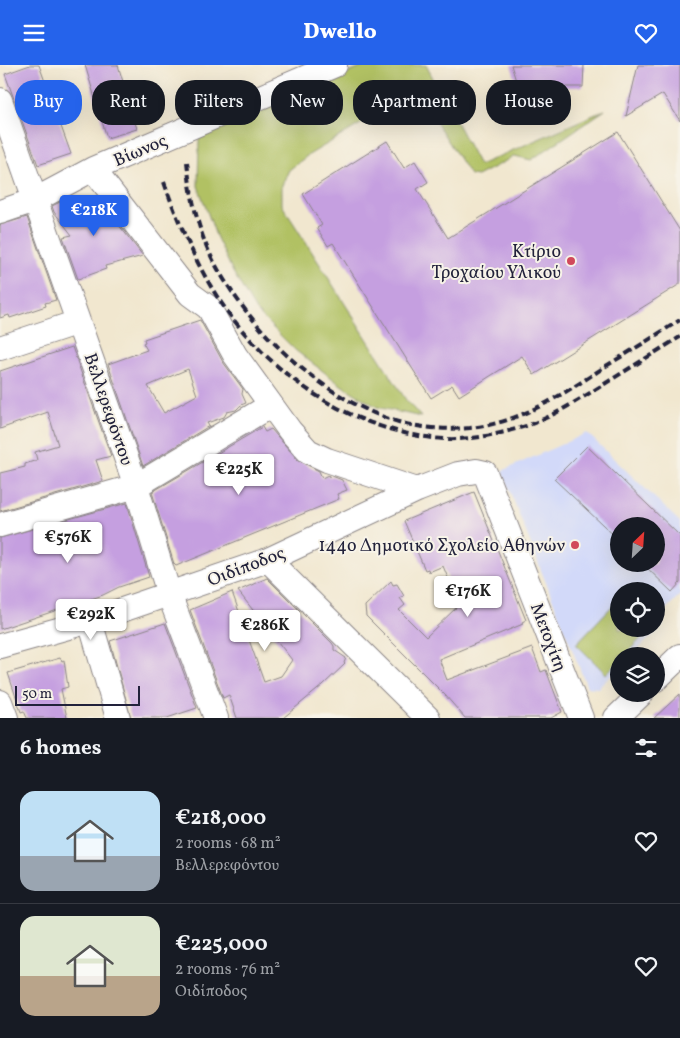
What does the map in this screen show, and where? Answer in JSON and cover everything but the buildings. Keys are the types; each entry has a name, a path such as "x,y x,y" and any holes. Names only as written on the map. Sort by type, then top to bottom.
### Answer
{"street":[{"name":"Βίωνος","path":"0,213 35,200 93,169 335,65"},
{"name":"Βελλερεφόντου","path":"0,100 136,486 170,594 216,718"},
{"path":"93,169 175,273 190,295 209,308 235,355 290,431 308,451 327,461 417,490"},
{"path":"0,348 78,323"},
{"path":"0,525 136,486 271,405"},
{"name":"Οιδίποδος","path":"0,646 90,621 268,560 417,490 458,473 476,471 485,473"},
{"name":"Μετοχίτη","path":"485,473 581,718"},
{"path":"268,560 426,717"},
{"path":"90,621 118,718"},
{"path":"665,670 680,656"},
{"path":"0,702 6,718"},
{"path":"616,718 633,702"}],"shaded area":[{"name":"144ο Δημοτικό Σχολείο Αθηνών","path":"587,433 680,522 680,595 665,610 665,582 610,582 610,637 651,637 641,647 610,647 610,677 598,688 587,687 502,471"}],"green space":[{"path":"367,65 426,65 434,80 353,80 353,125 359,125 307,156 289,170 282,185 282,205 406,400 421,417 377,407 341,385 295,350 256,311 233,272 216,236 198,186 199,138 229,125 261,125 261,111 271,107 271,125 343,125 343,80 332,80"},
{"path":"605,110 531,160 515,156 477,176 470,175 438,125 458,125 479,165"},
{"path":"610,608 610,637 642,637 633,647 610,647 610,670 606,674 576,644"}],"railway":[{"path":"187,162 193,200 207,248 228,286 246,311 288,357 312,377 365,409 401,423 421,427 451,429 489,425 507,420 558,396 680,320"},
{"path":"164,182 175,212 202,270 218,298 237,325 259,349 284,372 311,392 339,409 369,422 400,432 433,438 457,439 492,435 526,426 569,406 680,337"}],"place":[{"name":"Κτίριο Τροχαίου Υλικού","path":"571,261"},
{"name":"144ο Δημοτικό Σχολείο Αθηνών","path":"575,545"}]}
